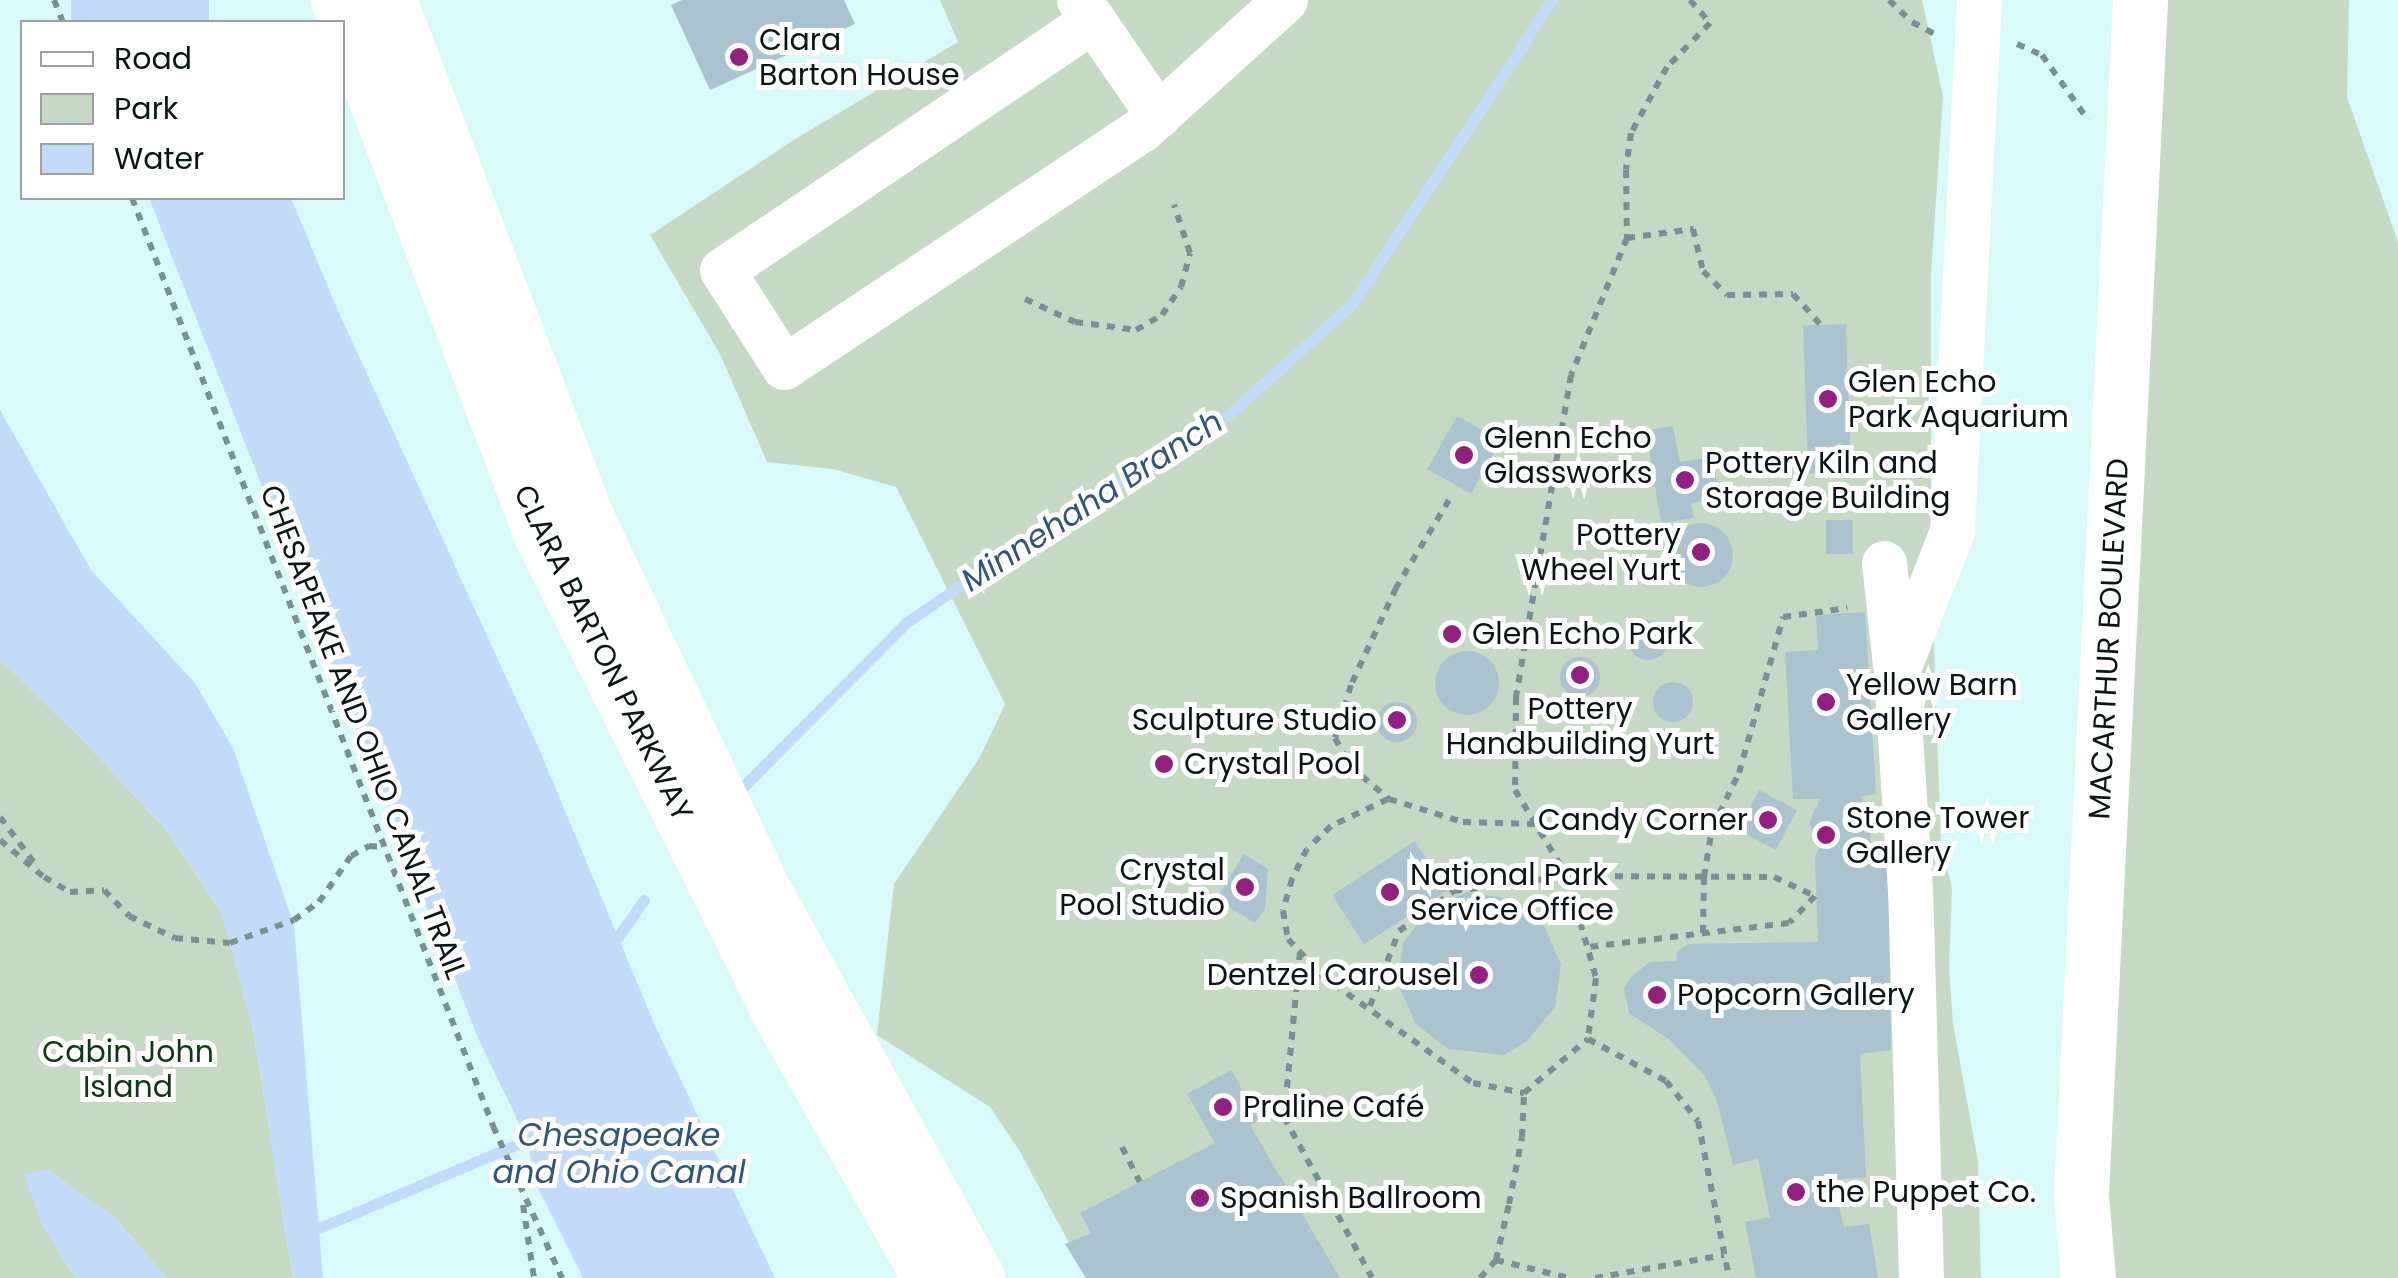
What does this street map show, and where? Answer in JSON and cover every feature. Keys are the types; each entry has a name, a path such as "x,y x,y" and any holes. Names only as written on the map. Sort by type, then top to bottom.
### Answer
{"main road":[{"name":"CLARA BARTON PARKWAY","path":"338,0 541,534 780,1016 930,1278"},
{"name":"CLARA BARTON PARKWAY","path":"389,0 587,519 764,891 978,1278"},
{"name":"MACARTHUR BOULEVARD","path":"2088,1278 2082,1174 2140,0"}],"lane":[{"path":"1158,115 1086,10 722,270 784,366 1158,115 1285,0"},
{"path":"1896,674 1952,532 1978,20"},
{"path":"1886,583 1910,891 1920,1278"}],"path":[{"path":"1480,1278 1496,1260 1522,1137 1524,1093 1588,1039 1596,978 1567,876 1515,790 1516,697 1571,375 1627,238 1626,170 1632,132 1667,67 1710,22 1690,0"},
{"path":"1889,0 1912,22 1942,38 1978,20 2027,45 2042,55 2098,134"},
{"name":"CHESAPEAKE AND OHIO CANAL TRAIL","path":"133,200 512,1175 562,1278"},
{"path":"1025,300 1074,322 1136,330 1162,315 1181,287 1190,253 1174,205"},
{"path":"1627,238 1694,229 1703,271 1726,296 1794,294 1821,325"},
{"path":"1449,500 1396,588 1352,685 1335,738 1350,766 1389,799 1462,822 1536,824"},
{"path":"1703,933 1704,876 1712,828 1739,773 1783,616 1886,583"},
{"path":"1389,799 1330,826 1307,849 1292,878 1284,911 1288,939 1321,975 1370,1006 1472,1083 1524,1093"},
{"path":"0,817 44,877"},
{"path":"0,840 44,877 70,892 104,890 130,916 175,938 230,942 294,920 319,902 351,856 369,846 384,847"},
{"path":"1370,1006 1399,931 1454,890 1567,876 1774,877 1815,896 1790,922 1588,947"},
{"path":"1300,951 1284,1117 1372,1278"},
{"path":"1588,1039 1666,1082 1698,1121 1729,1278"},
{"path":"1122,1147 1140,1182"},
{"path":"522,1197 534,1278"},
{"path":"1595,1278 1724,1255"},
{"path":"1496,1260 1569,1278"}],"green space":[{"name":"Glen Echo Park","path":"940,0 1922,0 1943,96 1931,274 1931,564 1941,844 1952,888 1949,969 1953,1024 1978,1162 1981,1278 1088,1278 1019,1150 990,1107 877,1035 894,884 980,757 1005,704 896,487 833,469 767,462 720,354 650,235 797,138 958,42"},
{"path":"2140,0 2349,0 2347,97 2398,242 2398,1278 2088,1278"},
{"name":"Cabin John Island","path":"0,660 81,738 169,833 222,913 253,1029 293,1278 167,1278 112,1215 42,1225 76,1278 0,1278"}],"water":[{"path":"71,0 209,0 209,20 71,20"},
{"name":"Chesapeake and Ohio Canal","path":"150,200 292,200 339,313 540,751 657,1030 775,1278 583,1278 536,1184 527,1140 478,1038"},
{"path":"0,410 91,570 195,683 233,748 294,925 323,1278 293,1278 253,1029 222,913 169,833 81,738 0,660"},
{"path":"47,1169 112,1215 167,1278 76,1278 42,1225 24,1175"}],"building":[{"name":"Clara Barton House","path":"682,0 844,0 855,24 710,90 671,5"},
{"name":"Glen Echo Park Aquarium","path":"1846,324 1851,472 1808,473 1803,326"},
{"name":"Glenn Echo Glassworks","path":"1457,416 1501,440 1471,494 1427,469"},
{"name":"Pottery Kiln and Storage Building","path":"1673,426 1680,462 1713,457 1720,499 1691,503 1694,518 1661,523 1646,430"},
{"path":"1826,520 1853,520 1853,554 1826,554"},
{"name":"Pottery Wheel Yurt","path":"1701,523 1724,532 1733,555 1724,578 1701,587 1678,578 1669,555 1678,532"},
{"path":"1865,612 1876,794 1860,797 1872,813 1870,840 1888,862 1891,1050 1860,1054 1866,1177 1832,1180 1844,1227 1869,1224 1878,1278 1756,1278 1745,1222 1770,1217 1758,1159 1733,1165 1717,1101 1705,1076 1670,1040 1629,1013 1624,989 1632,976 1650,962 1676,961 1677,952 1688,944 1818,942 1815,857 1819,848 1809,823 1820,799 1793,799 1785,652 1818,650 1816,615"},
{"path":"1648,620 1662,626 1668,640 1662,654 1648,660 1634,654 1628,640 1634,626"},
{"path":"1467,651 1490,660 1499,683 1490,706 1467,715 1444,706 1435,683 1444,660"},
{"name":"Pottery Handbuilding Yurt","path":"1580,657 1594,663 1600,677 1594,691 1580,697 1566,691 1560,677 1566,663"},
{"path":"1673,682 1687,688 1693,702 1687,716 1673,722 1659,716 1653,702 1659,688"},
{"name":"Sculpture Studio","path":"1397,702 1411,708 1417,722 1411,736 1397,742 1383,736 1377,722 1383,708"},
{"name":"Candy Corner","path":"1759,790 1797,810 1776,850 1738,830"},
{"name":"National Park Service Office","path":"1415,841 1447,890 1364,944 1332,895"},
{"name":"Crystal Pool Studio","path":"1244,854 1268,869 1265,909 1255,923 1216,899"},
{"name":"Dentzel Carousel","path":"1467,892 1510,899 1544,926 1561,964 1555,1007 1528,1040 1504,1055 1448,1049 1416,1024 1398,985 1403,943 1429,909"},
{"name":"Spanish Ballroom","path":"1231,1070 1259,1120 1250,1125 1340,1278 1086,1278 1065,1244 1091,1233 1080,1213 1215,1143 1187,1094"}],"waterway":[{"name":"Minnehaha Branch","path":"745,785 907,622 1056,520 1219,423 1353,303 1552,0"},
{"name":"Minnehaha Branch","path":"612,945 644,900"},
{"name":"Minnehaha Branch","path":"319,1228 527,1140 532,1126"}],"place":[{"name":"Clara Barton House","path":"739,57"},
{"name":"Glen Echo Park Aquarium","path":"1828,399"},
{"name":"Glenn Echo Glassworks","path":"1464,455"},
{"name":"Pottery Kiln and Storage Building","path":"1685,480"},
{"name":"Pottery Wheel Yurt","path":"1701,552"},
{"name":"Glen Echo Park","path":"1452,634"},
{"name":"Pottery Handbuilding Yurt","path":"1580,675"},
{"name":"Yellow Barn Gallery","path":"1826,702"},
{"name":"Sculpture Studio","path":"1397,720"},
{"name":"Crystal Pool","path":"1164,764"},
{"name":"Candy Corner","path":"1768,820"},
{"name":"Stone Tower Gallery","path":"1826,835"},
{"name":"Crystal Pool Studio","path":"1245,887"},
{"name":"National Park Service Office","path":"1390,892"},
{"name":"Dentzel Carousel","path":"1479,975"},
{"name":"Popcorn Gallery","path":"1657,995"},
{"name":"Praline Café","path":"1223,1107"},
{"name":"the Puppet Co.","path":"1796,1192"},
{"name":"Spanish Ballroom","path":"1200,1198"}]}
